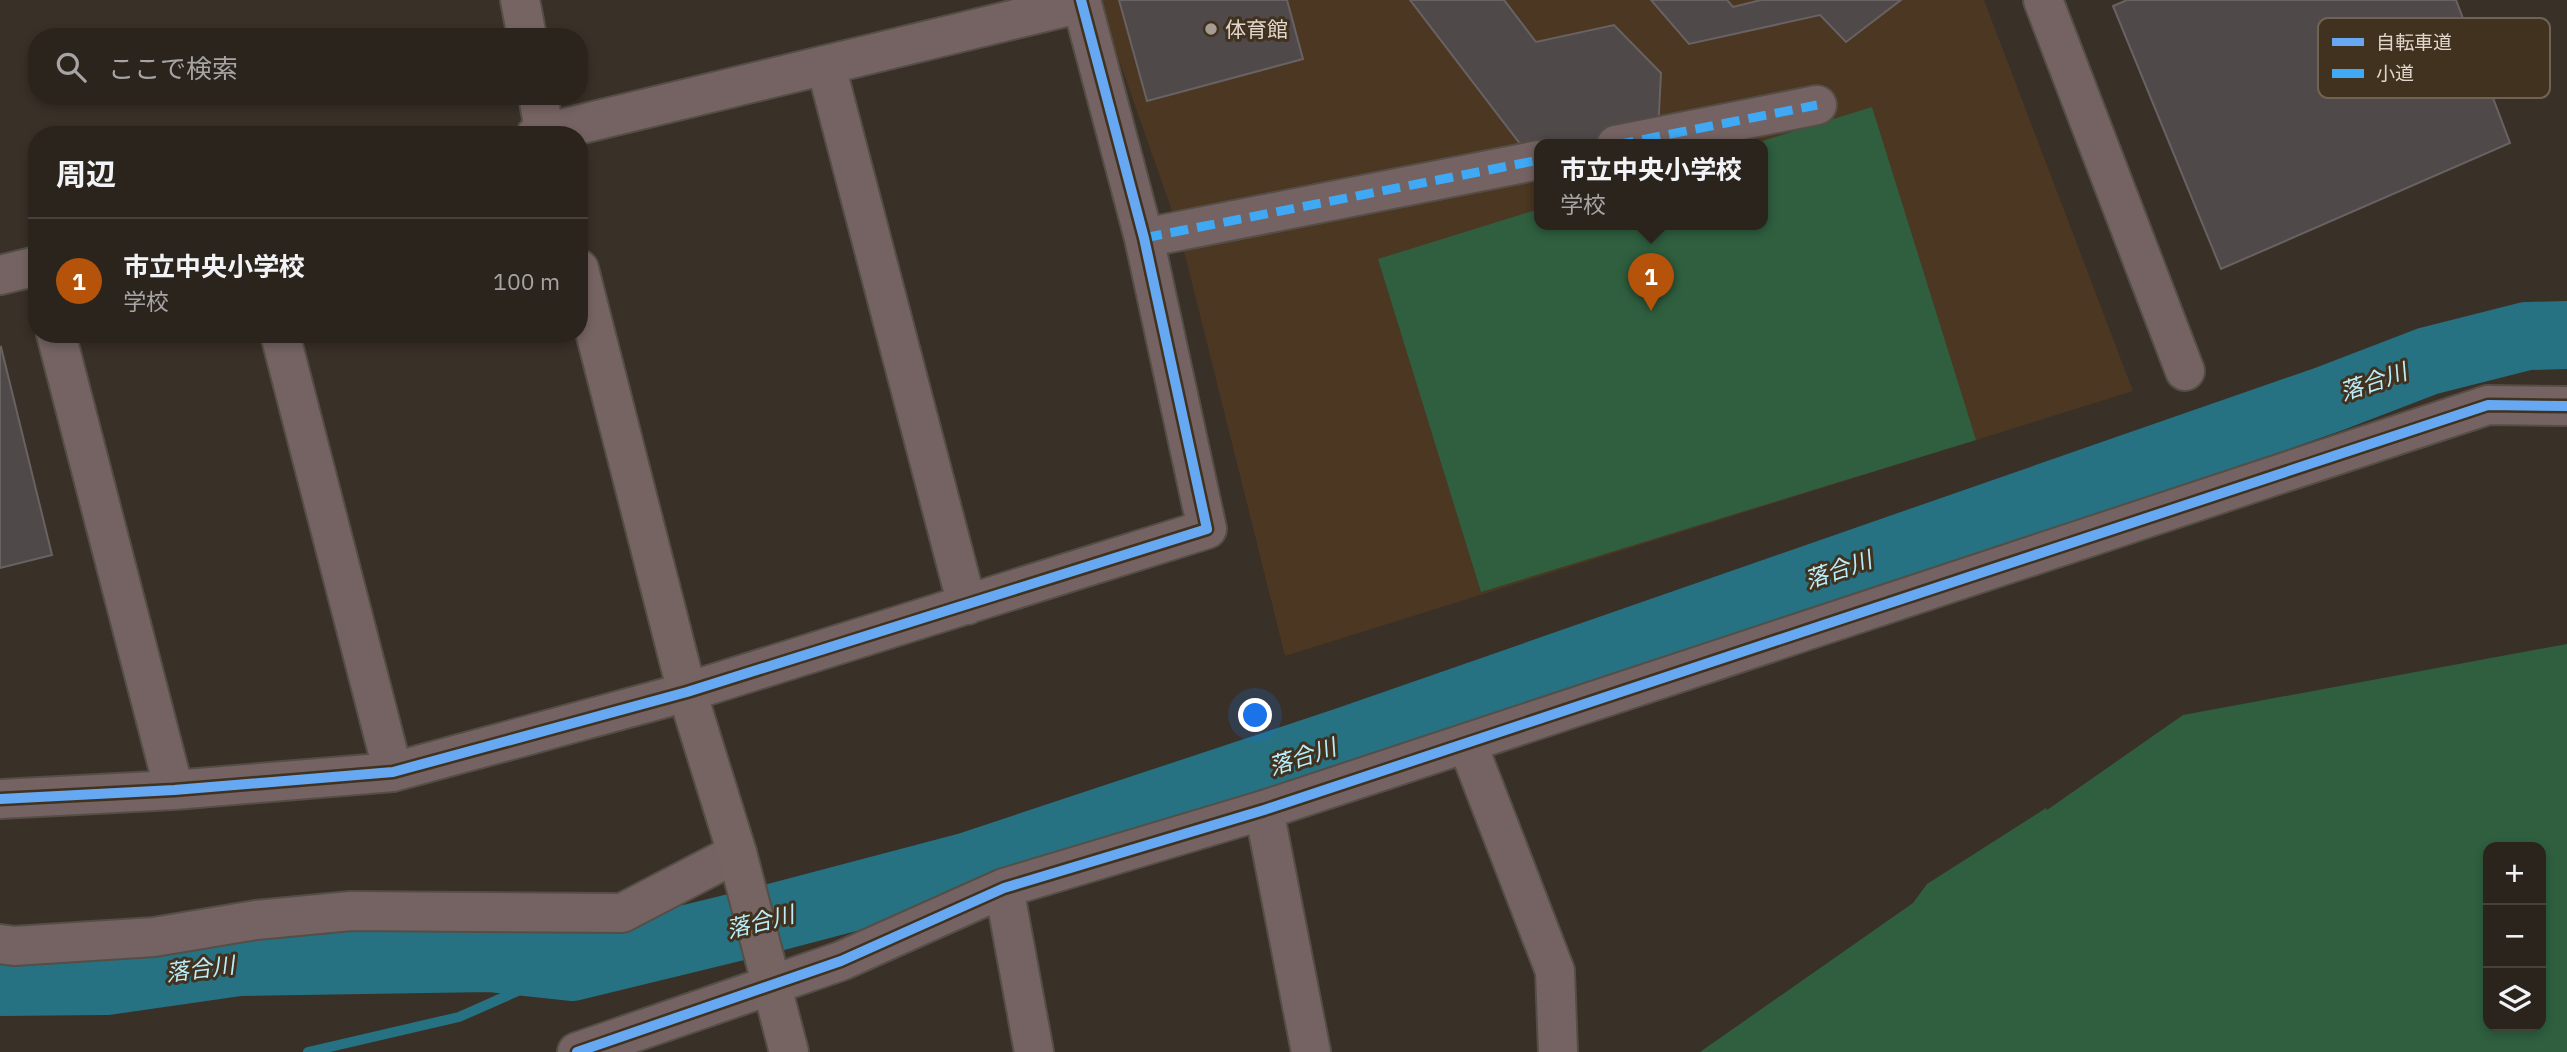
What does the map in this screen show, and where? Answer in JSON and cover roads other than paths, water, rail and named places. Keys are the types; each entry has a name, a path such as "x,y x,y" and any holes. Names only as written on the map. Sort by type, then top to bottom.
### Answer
{"street":[{"path":"520,0 525,28"},
{"path":"2043,0 2185,371"},
{"path":"0,799 174,790 393,772 687,692 1207,529 1144,238 1081,2 826,66 541,125"},
{"path":"826,66 967,605"},
{"path":"1646,139 1817,105"},
{"path":"1144,238 1534,161"},
{"path":"0,275 28,268"},
{"path":"588,304 687,692 737,853 789,1052"},
{"path":"58,343 174,790"},
{"path":"282,343 393,772"},
{"path":"576,1052 841,961 1004,888 1264,810 2488,405 2567,406"},
{"path":"1467,743 1555,971 1558,1052"},
{"path":"1264,810 1311,1052"},
{"path":"0,944 14,946 154,937 256,920 351,911 622,914 737,853"},
{"path":"1004,888 1034,1052"}],"waterway":[{"name":"落合川","path":"0,982 106,981 238,962 490,958 572,967 757,922 966,867 1349,740 2329,399 2428,361 2527,336 2567,335"},
{"path":"308,1052 459,1017 572,967"}],"place":[{"name":"体育館","path":"1211,29"},
{"name":"市立中央小学校","path":"1651,311"}]}
